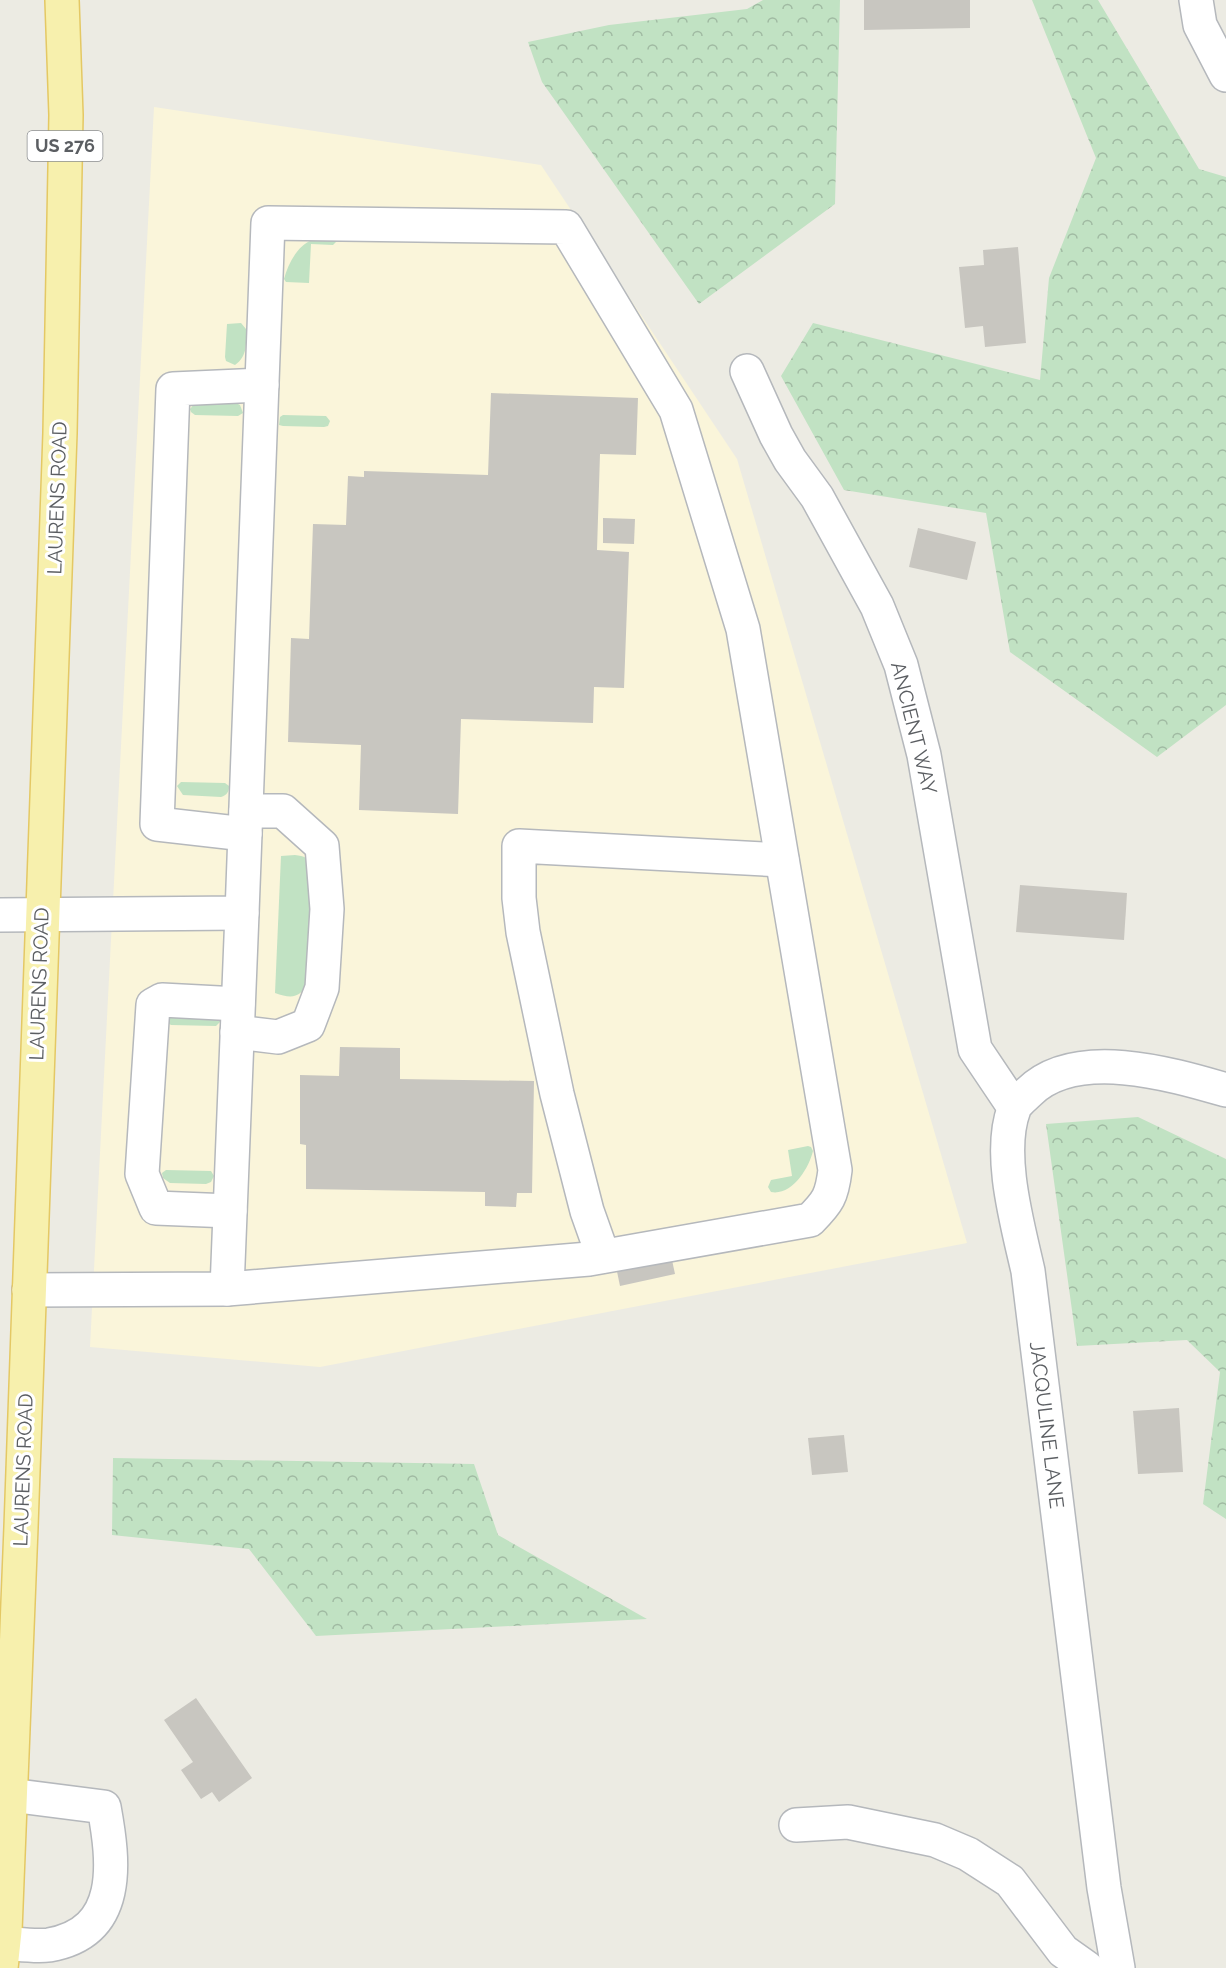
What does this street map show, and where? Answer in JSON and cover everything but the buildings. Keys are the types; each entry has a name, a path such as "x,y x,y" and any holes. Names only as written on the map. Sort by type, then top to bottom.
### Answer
{"main road":[{"name":"LAURENS ROAD","path":"2,1955 10,1795 60,433 66,115 62,0"}],"street":[{"path":"1196,0 1200,26 1226,75"},
{"path":"29,1290 227,1289 603,1256 810,1220 825,1205 833,1188 835,1170 743,629 676,410 566,227 268,223 227,1289"},
{"name":"ANCIENT WAY","path":"747,371 776,435 790,460 817,497 878,606 901,665 924,755 975,1049 1014,1107"},
{"path":"230,1211 156,1208 142,1174 153,1005 162,1000 237,1018 278,1037 308,1025 322,988 327,909 322,846 283,811 245,822 158,825 173,389 262,385"},
{"path":"603,1256 587,1211 560,1106 523,932 519,898 519,846 782,860"},
{"path":"0,915 242,913"},
{"path":"1014,1107 1037,1085 1066,1070 1099,1067 1154,1072 1226,1090"},
{"name":"JACQULINE LANE","path":"1014,1107 1007,1142 1012,1198 1028,1271 1104,1888 1118,1968"},
{"path":"2,1955 70,1939 88,1929 101,1912 110,1887 112,1849 104,1807 10,1795"},
{"path":"796,1825 848,1822 935,1840 968,1854 1010,1881 1063,1951 1087,1968"}],"shaded area":[{"path":"154,107 541,165 737,459 967,1243 320,1367 90,1347"}],"green space":[{"path":"763,0 840,0 835,204 699,304 542,82 528,42 609,25 747,9"},
{"path":"1032,0 1098,0 1199,169 1226,177 1226,705 1157,757 1010,652 986,513 844,490 781,376 813,323 1040,380 1049,278 1096,158"},
{"path":"337,236 337,241 333,245 311,244 309,283 286,282 284,279 288,267 302,247 315,239"},
{"path":"241,323 246,329 245,349 242,358 235,365 226,361 225,357 227,324"},
{"path":"195,403 236,403 240,405 243,413 238,416 195,415 190,409"},
{"path":"283,415 326,416 330,421 328,426 324,427 283,426 279,425 280,417"},
{"path":"181,782 225,783 229,788 228,792 221,797 183,795 177,786"},
{"path":"295,855 306,858 313,867 309,982 299,994 286,996 275,993 281,856"},
{"path":"170,1014 220,1018 220,1022 216,1026 171,1025 168,1023"},
{"path":"1138,1117 1226,1159 1226,1519 1203,1504 1220,1372 1187,1340 1077,1346 1046,1124"},
{"path":"808,1146 813,1151 808,1165 798,1179 786,1190 771,1192 768,1187 771,1180 792,1176 788,1150"},
{"path":"166,1170 211,1171 214,1176 211,1182 206,1184 170,1183 163,1178 162,1173"},
{"path":"113,1458 474,1464 498,1535 647,1619 316,1636 249,1549 112,1535"}]}
